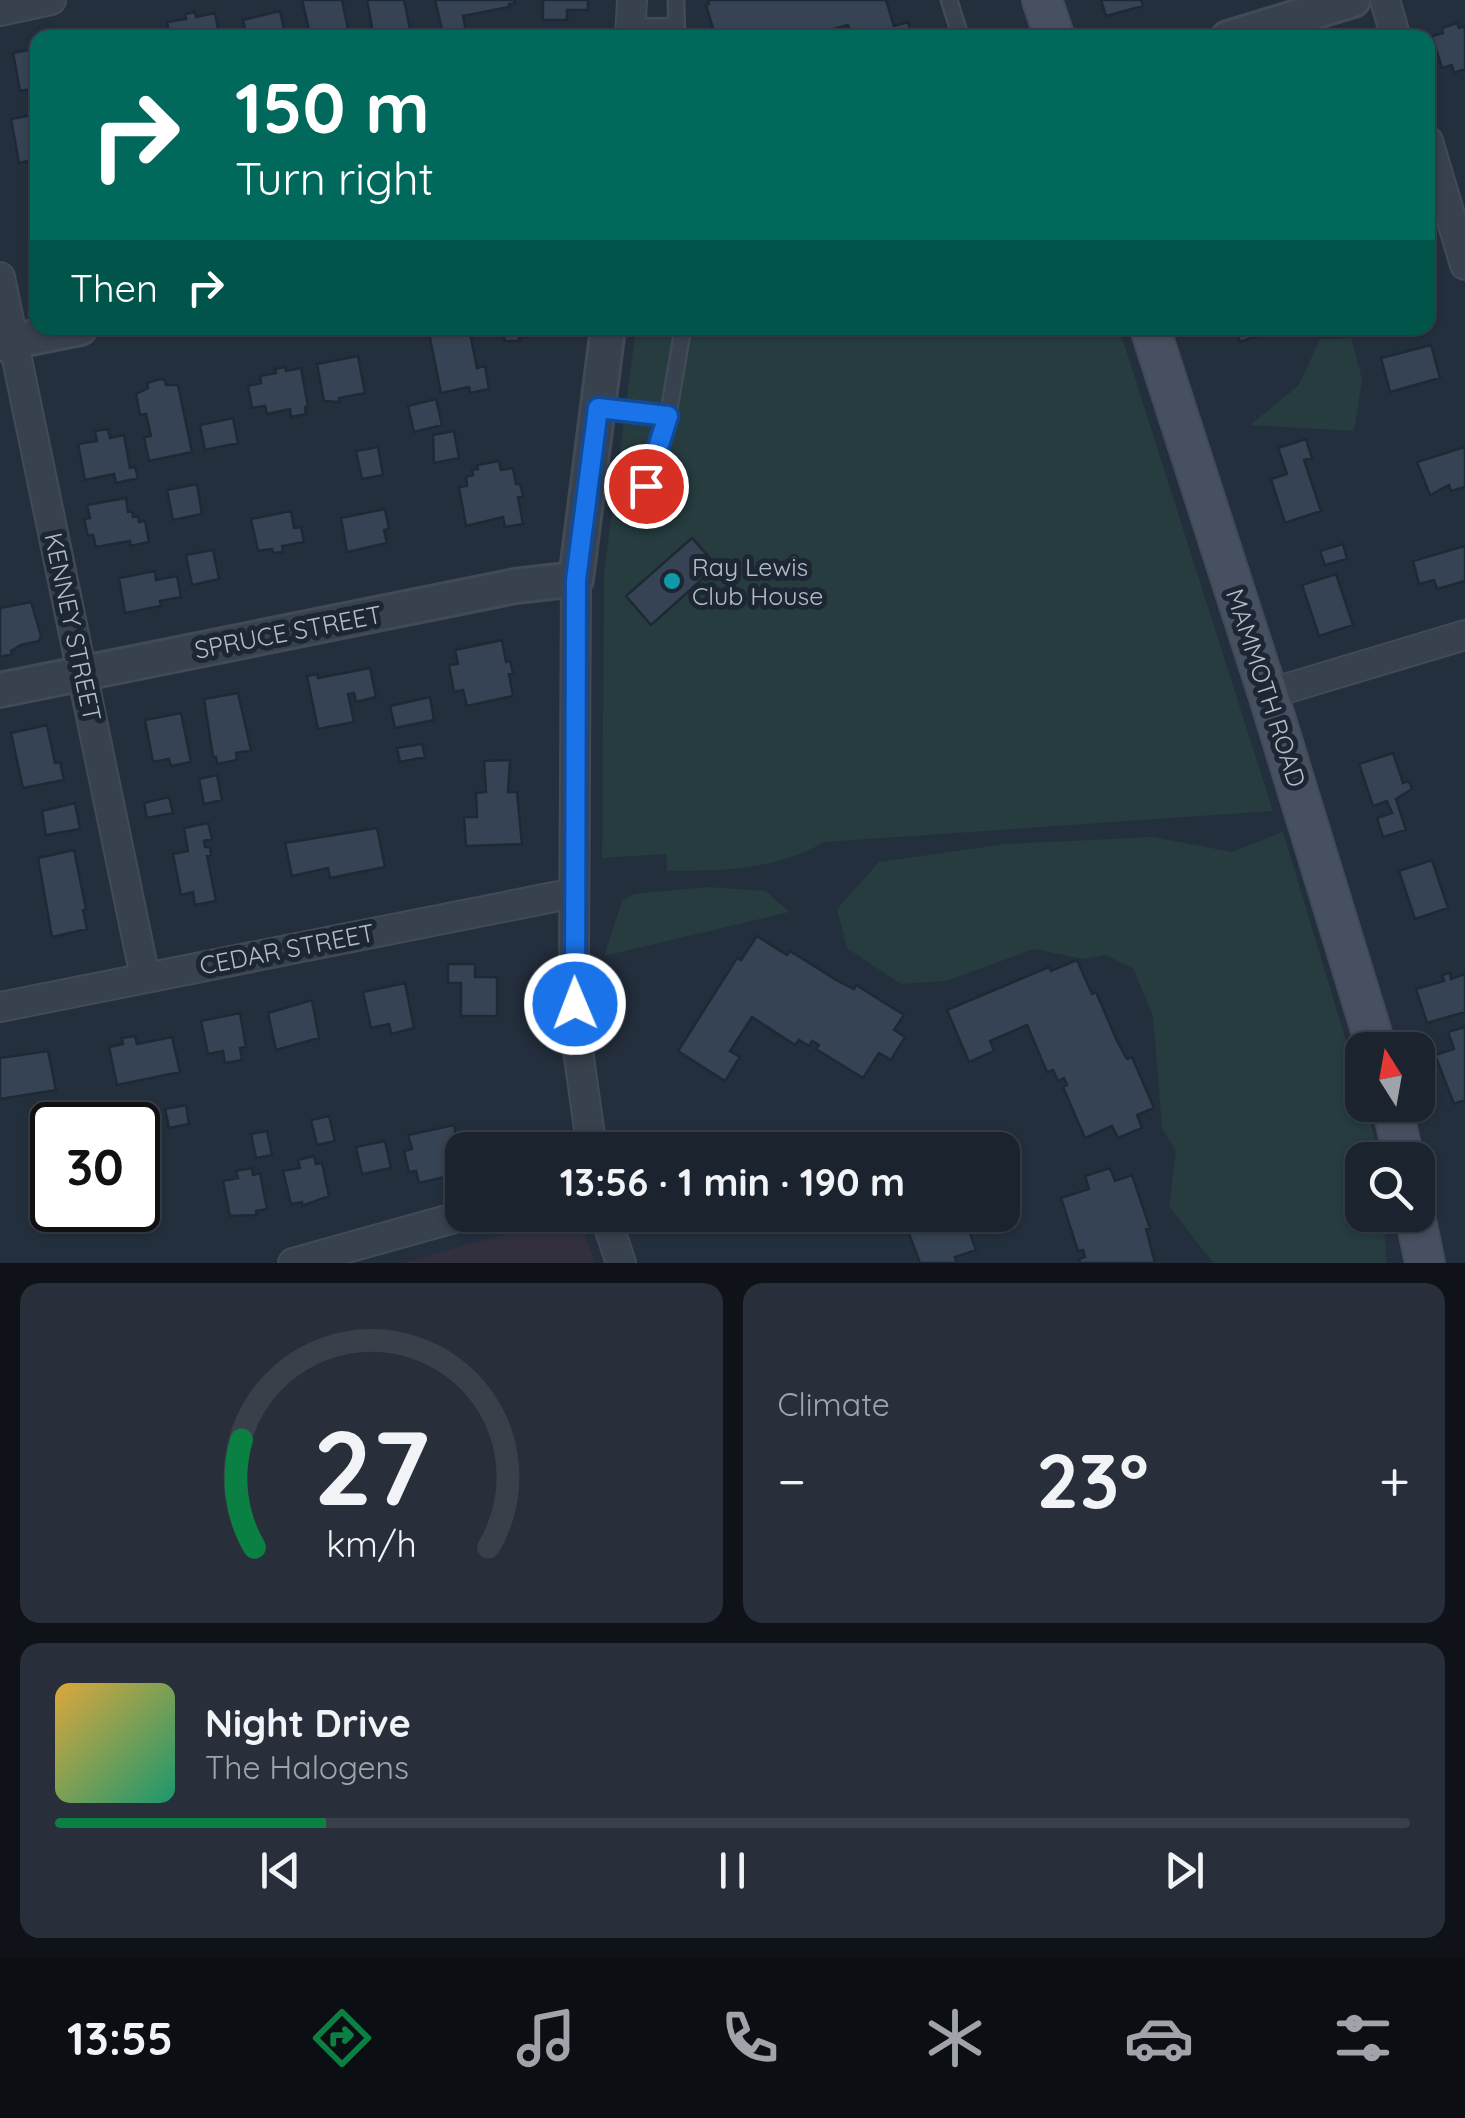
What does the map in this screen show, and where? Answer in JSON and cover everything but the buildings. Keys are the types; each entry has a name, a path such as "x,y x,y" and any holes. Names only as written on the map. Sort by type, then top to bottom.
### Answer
{"main road":[{"path":"1042,0 1052,30"},
{"name":"MAMMOTH ROAD","path":"1152,335 1372,1032"},
{"path":"1419,1232 1426,1263"}],"street":[{"path":"0,11 51,0"},
{"path":"1254,30 1353,0"},
{"path":"1385,0 1394,30"},
{"path":"1435,165 1465,265"},
{"name":"KENNEY STREET","path":"0,277 6,342 82,674 144,977"},
{"path":"6,342 43,335"},
{"path":"589,1132 576,1036 576,580 607,335"},
{"name":"SPRUCE STREET","path":"0,690 515,586 576,580"},
{"path":"1268,694 1465,634"},
{"name":"CEDAR STREET","path":"0,1006 574,892"},
{"path":"293,1263 445,1221"},
{"path":"611,1232 621,1263"}],"lane":[{"path":"676,0 676,30"},
{"path":"950,0 959,30"},
{"path":"631,21 668,30"},
{"path":"646,486 668,416 682,335"},
{"path":"598,408 668,416"}],"shaded area":[{"path":"512,1232 583,1232 595,1263 403,1263"}],"green space":[{"path":"635,335 1121,335 1273,811 825,842 787,858 728,869 667,871 666,854 602,858 604,574"},
{"path":"1351,338 1362,379 1354,431 1250,425 1299,385 1320,339"},
{"path":"1283,832 1345,1038 1345,1122 1370,1122 1375,1142 1345,1142 1345,1232 1384,1232 1387,1263 1213,1263 1169,1206 1176,1151 1162,1128 1153,1016 1133,968 1105,955 1084,959 1034,949 946,981 901,984 847,948 837,909 879,862 1006,844 1153,837 1232,852"},
{"path":"707,887 766,891 789,912 604,956 622,901 634,894"}],"place":[{"name":"Ray Lewis Club House","path":"672,581"}],"route":[{"path":"575,1004 576,580 598,408 668,416 646,486"}]}
